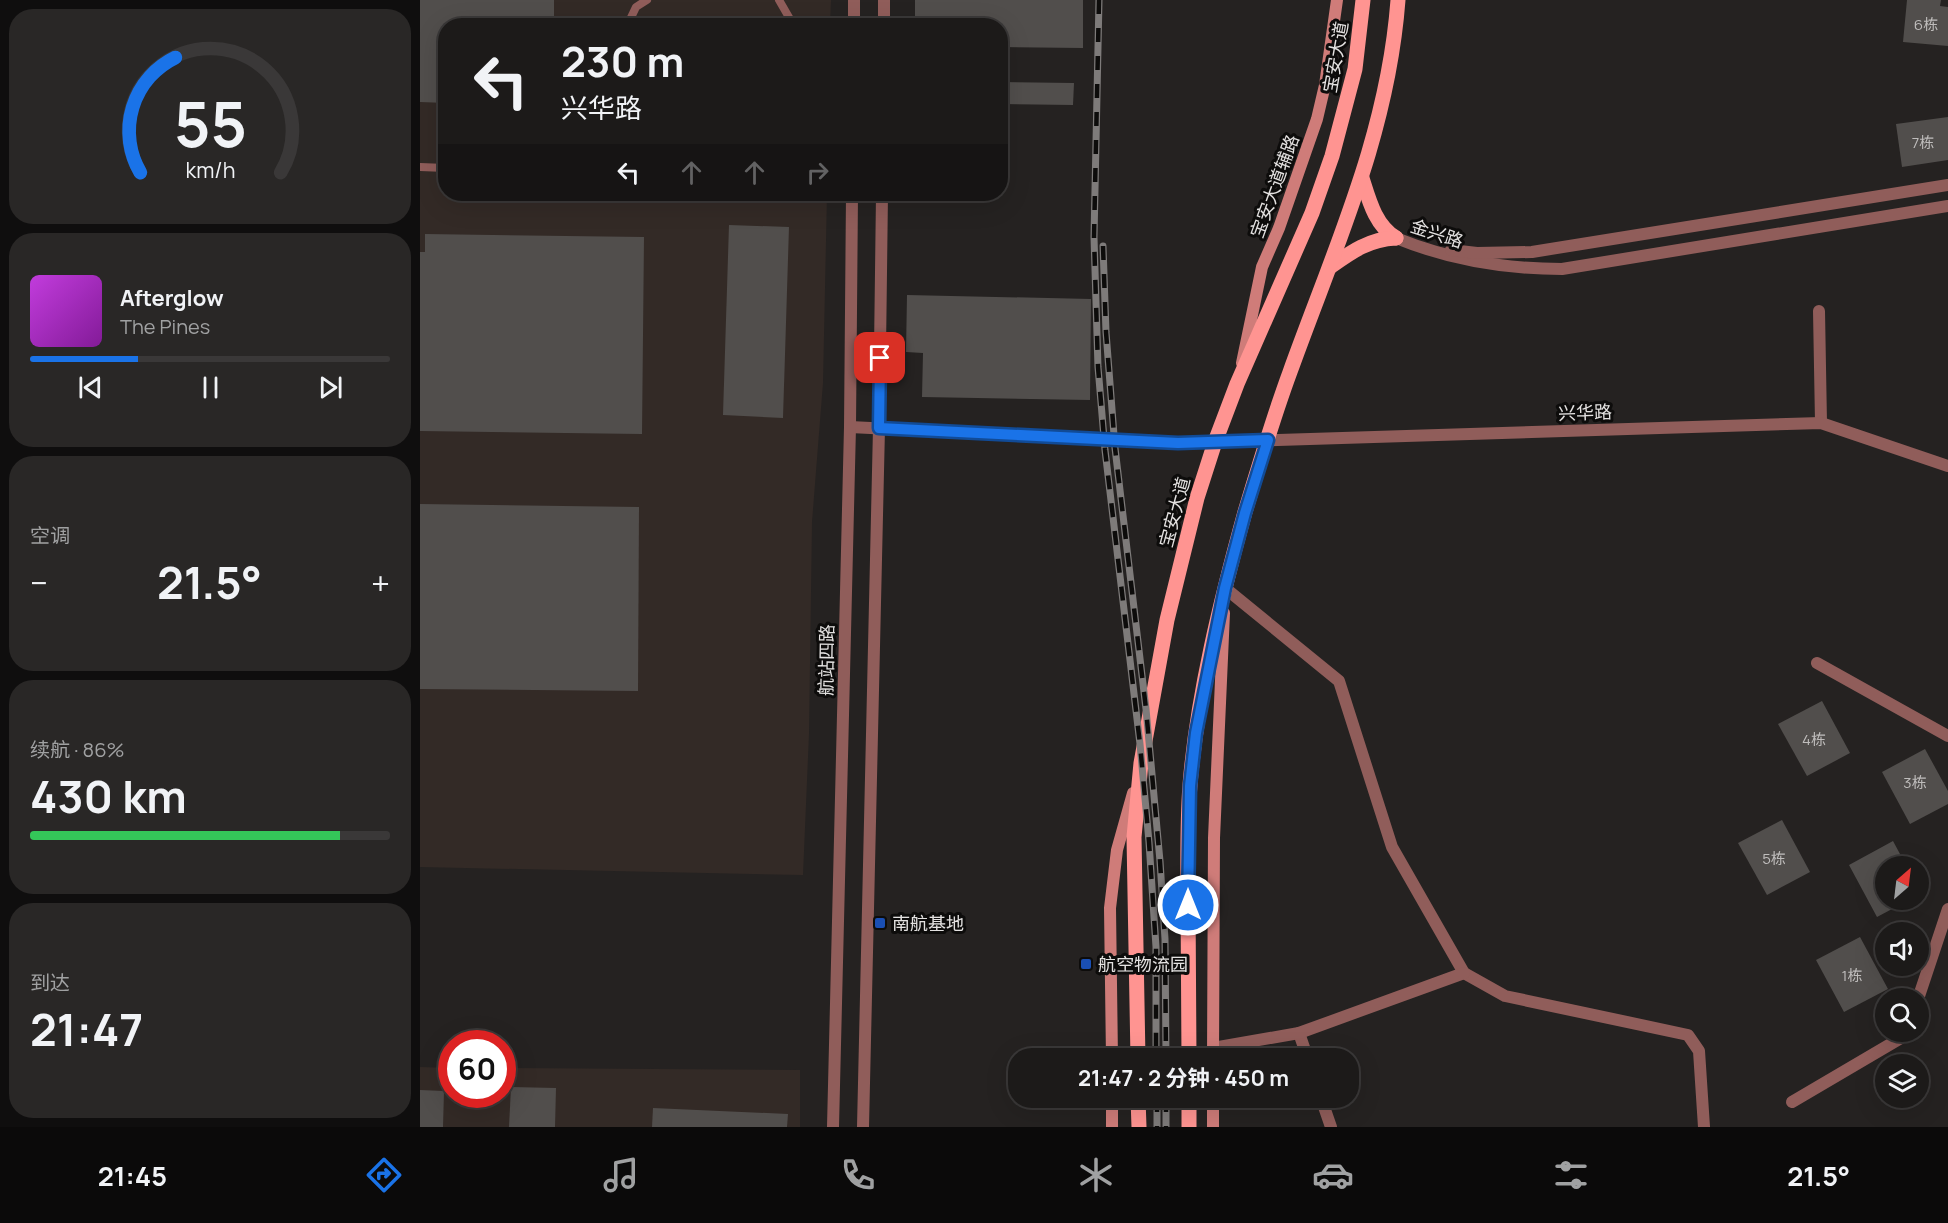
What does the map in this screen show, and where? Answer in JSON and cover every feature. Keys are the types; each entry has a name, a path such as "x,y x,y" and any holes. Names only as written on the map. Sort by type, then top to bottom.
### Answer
{"main road":[{"name":"宝安大道辅路","path":"1237,384 1262,267 1279,228 1317,119 1325,85 1337,0"},
{"name":"宝安大道","path":"1138,1048 1134,837 1141,763 1167,620 1197,498 1215,442 1237,384 1312,213 1332,156 1355,69 1363,0"},
{"path":"1189,1048 1188,840 1190,786 1196,733 1225,588 1245,513 1289,374 1362,178 1385,95 1396,29 1398,0"},
{"path":"1362,178 1372,208 1387,233 1396,238"},
{"path":"1330,267 1358,248 1383,238 1396,238"},
{"path":"1213,1048 1217,750 1225,588"},
{"path":"1112,1048 1110,908 1114,870 1141,763"},
{"path":"1112,1108 1112,1127"},
{"path":"1138,1108 1139,1127"},
{"path":"1189,1108 1190,1127"},
{"path":"1213,1108 1213,1127"}],"street":[{"path":"854,0 854,18"},
{"path":"884,0 884,18"},
{"name":"金兴路","path":"1396,238 1422,245 1477,253 1532,252 1948,185"},
{"name":"航站四路","path":"833,1127 850,427 852,201"},
{"path":"863,1127 882,201"},
{"name":"金兴路","path":"1396,238 1442,255 1489,265 1562,269 1948,206"},
{"path":"1819,312 1821,423"},
{"name":"兴华路","path":"850,427 1178,443 1821,423 1948,466"},
{"path":"1225,588 1339,681 1392,847 1464,973 1505,996 1688,1035 1699,1051 1704,1127"},
{"path":"1817,663 1948,736"},
{"path":"1922,988 1948,909"},
{"path":"1234,1048 1299,1033 1464,973"},
{"path":"1299,1033 1304,1048"},
{"path":"1792,1102 1894,1042"},
{"path":"1324,1108 1331,1127"}],"lane":[{"path":"631,18 636,7 647,0"},
{"path":"778,0 789,18"},
{"path":"420,167 438,168"}],"shaded area":[{"path":"420,0 831,0 830,18 438,18 438,201 827,201 823,383 812,522 809,734 803,875 420,867"},
{"path":"420,1067 438,1068 438,1108 516,1108 516,1068 800,1070 800,1127 420,1127"}],"building":[{"path":"420,0 554,0 554,18 438,18 438,103 420,102"},
{"path":"915,0 1083,0 1083,48 1008,47 1008,18 915,18"},
{"path":"1907,0 1941,0 1940,6 1948,7 1948,46 1903,42"},
{"path":"1008,82 1074,83 1073,105 1008,104"},
{"path":"1948,117 1948,160 1902,167 1896,124"},
{"path":"729,225 789,227 783,418 723,415"},
{"path":"425,234 644,237 642,434 420,431 420,252 425,252"},
{"path":"907,295 1091,299 1090,400 922,397 923,353 906,352"},
{"path":"420,504 639,507 638,691 420,689"},
{"path":"1822,701 1850,753 1807,776 1778,724"},
{"path":"1925,749 1948,791 1948,804 1910,824 1882,772"},
{"path":"1782,820 1810,872 1767,895 1738,843"},
{"path":"1893,841 1901,856 1875,856 1875,910 1890,910 1877,917 1849,865"},
{"path":"1860,937 1875,965 1875,976 1881,976 1887,988 1875,988 1875,996 1844,1012 1816,960"},
{"path":"516,1087 556,1088 555,1127 509,1127 510,1108 516,1108"},
{"path":"420,1090 438,1091 438,1108 444,1108 443,1127 420,1127"},
{"path":"653,1108 788,1114 787,1127 652,1127"}],"railway":[{"path":"1099,0 1094,237 1098,367 1105,450 1140,744 1149,842 1156,947 1156,1048"},
{"path":"1103,246 1106,332 1115,448 1146,709 1160,861 1165,939 1166,1048"},
{"path":"1157,1108 1157,1127"},
{"path":"1166,1108 1166,1127"}],"place":[{"name":"南航基地","path":"880,923"},
{"name":"航空物流园","path":"1086,964"}],"route":[{"path":"880,358 879,428 1178,443 1268,440 1225,588 1196,733 1190,786 1188,905"}]}
